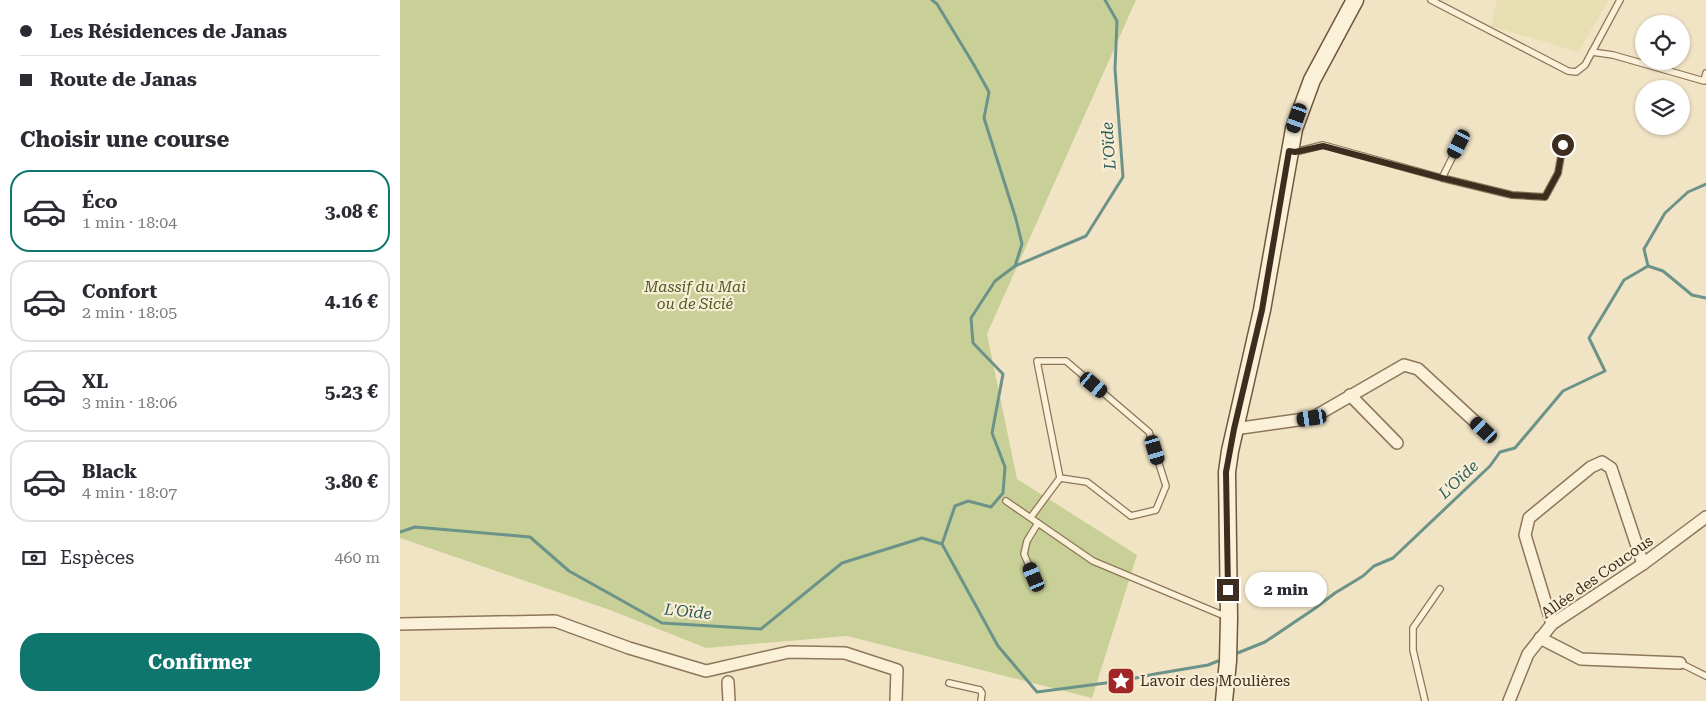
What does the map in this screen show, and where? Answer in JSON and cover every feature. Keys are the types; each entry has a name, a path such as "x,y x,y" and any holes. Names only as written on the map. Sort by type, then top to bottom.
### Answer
{"street":[{"path":"1224,701 1228,661 1229,618 1226,472 1234,429 1262,310 1294,129 1312,80 1355,0"},
{"path":"1234,429 1312,418 1404,365 1418,369 1484,430"},
{"path":"1350,396 1397,443"},
{"path":"1552,624 1525,535 1529,518 1591,467 1602,462 1611,468 1643,564"},
{"name":"Allée des Coucous","path":"1508,701 1528,654 1552,624 1643,564 1706,517"},
{"path":"400,624 555,621 629,648 706,671 789,652 845,652 897,670 896,701"},
{"path":"1540,638 1581,659 1680,663"},
{"path":"728,682 728,701"}],"lane":[{"path":"1431,0 1568,71 1576,72 1585,65 1620,0"},
{"path":"1592,52 1613,55 1704,81 1706,73"},
{"path":"1442,178 1459,144"},
{"path":"1289,151 1295,152 1323,146 1512,195 1545,197 1558,173 1563,145"},
{"path":"1031,517 1060,478 1038,361 1066,361 1149,432 1166,486 1156,510 1131,516 1087,482 1060,478"},
{"path":"1006,500 1094,561 1229,618"},
{"path":"1034,577 1024,554 1027,541 1038,522"},
{"path":"1424,701 1413,650 1413,628 1440,590"},
{"path":"1680,663 1706,676"},
{"path":"949,683 980,690 982,693 981,701"}],"shaded area":[{"path":"1497,0 1609,0 1578,52 1491,26"}],"green space":[{"name":"Massif du Mai ou de Sicié","path":"400,0 1136,0 987,334 1017,479 1137,555 1092,698 847,636 706,648 610,610 400,538"}],"waterway":[{"name":"L'Oïde","path":"932,0 937,4 989,92 984,118 1022,244 1015,266"},
{"name":"L'Oïde","path":"942,544 955,506 968,501 991,507 1003,493 1005,467 992,433 1003,374 973,343 971,318 995,281 1015,266 1086,236 1123,177 1115,69 1117,21 1105,0"},
{"name":"L'Oïde","path":"1235,654 1265,642 1335,593 1363,576 1374,566 1393,558 1490,466 1500,452 1515,448 1563,391 1605,371 1589,338 1624,280 1648,266 1644,249 1665,213 1688,192 1706,184"},
{"name":"L'Oïde","path":"1648,266 1663,271 1692,295 1706,298"},
{"name":"L'Oïde","path":"400,532 415,527 530,537 569,571 662,623 761,629 842,563 922,538 942,544 998,646 1037,692 1121,681 1208,665 1218,661"}],"place":[{"name":"Lavoir des Moulières","path":"1121,681"}],"route":[{"path":"1228,590 1226,472 1234,429 1262,310 1289,151 1295,152 1323,146 1512,195 1545,197 1558,173 1563,145"}]}
